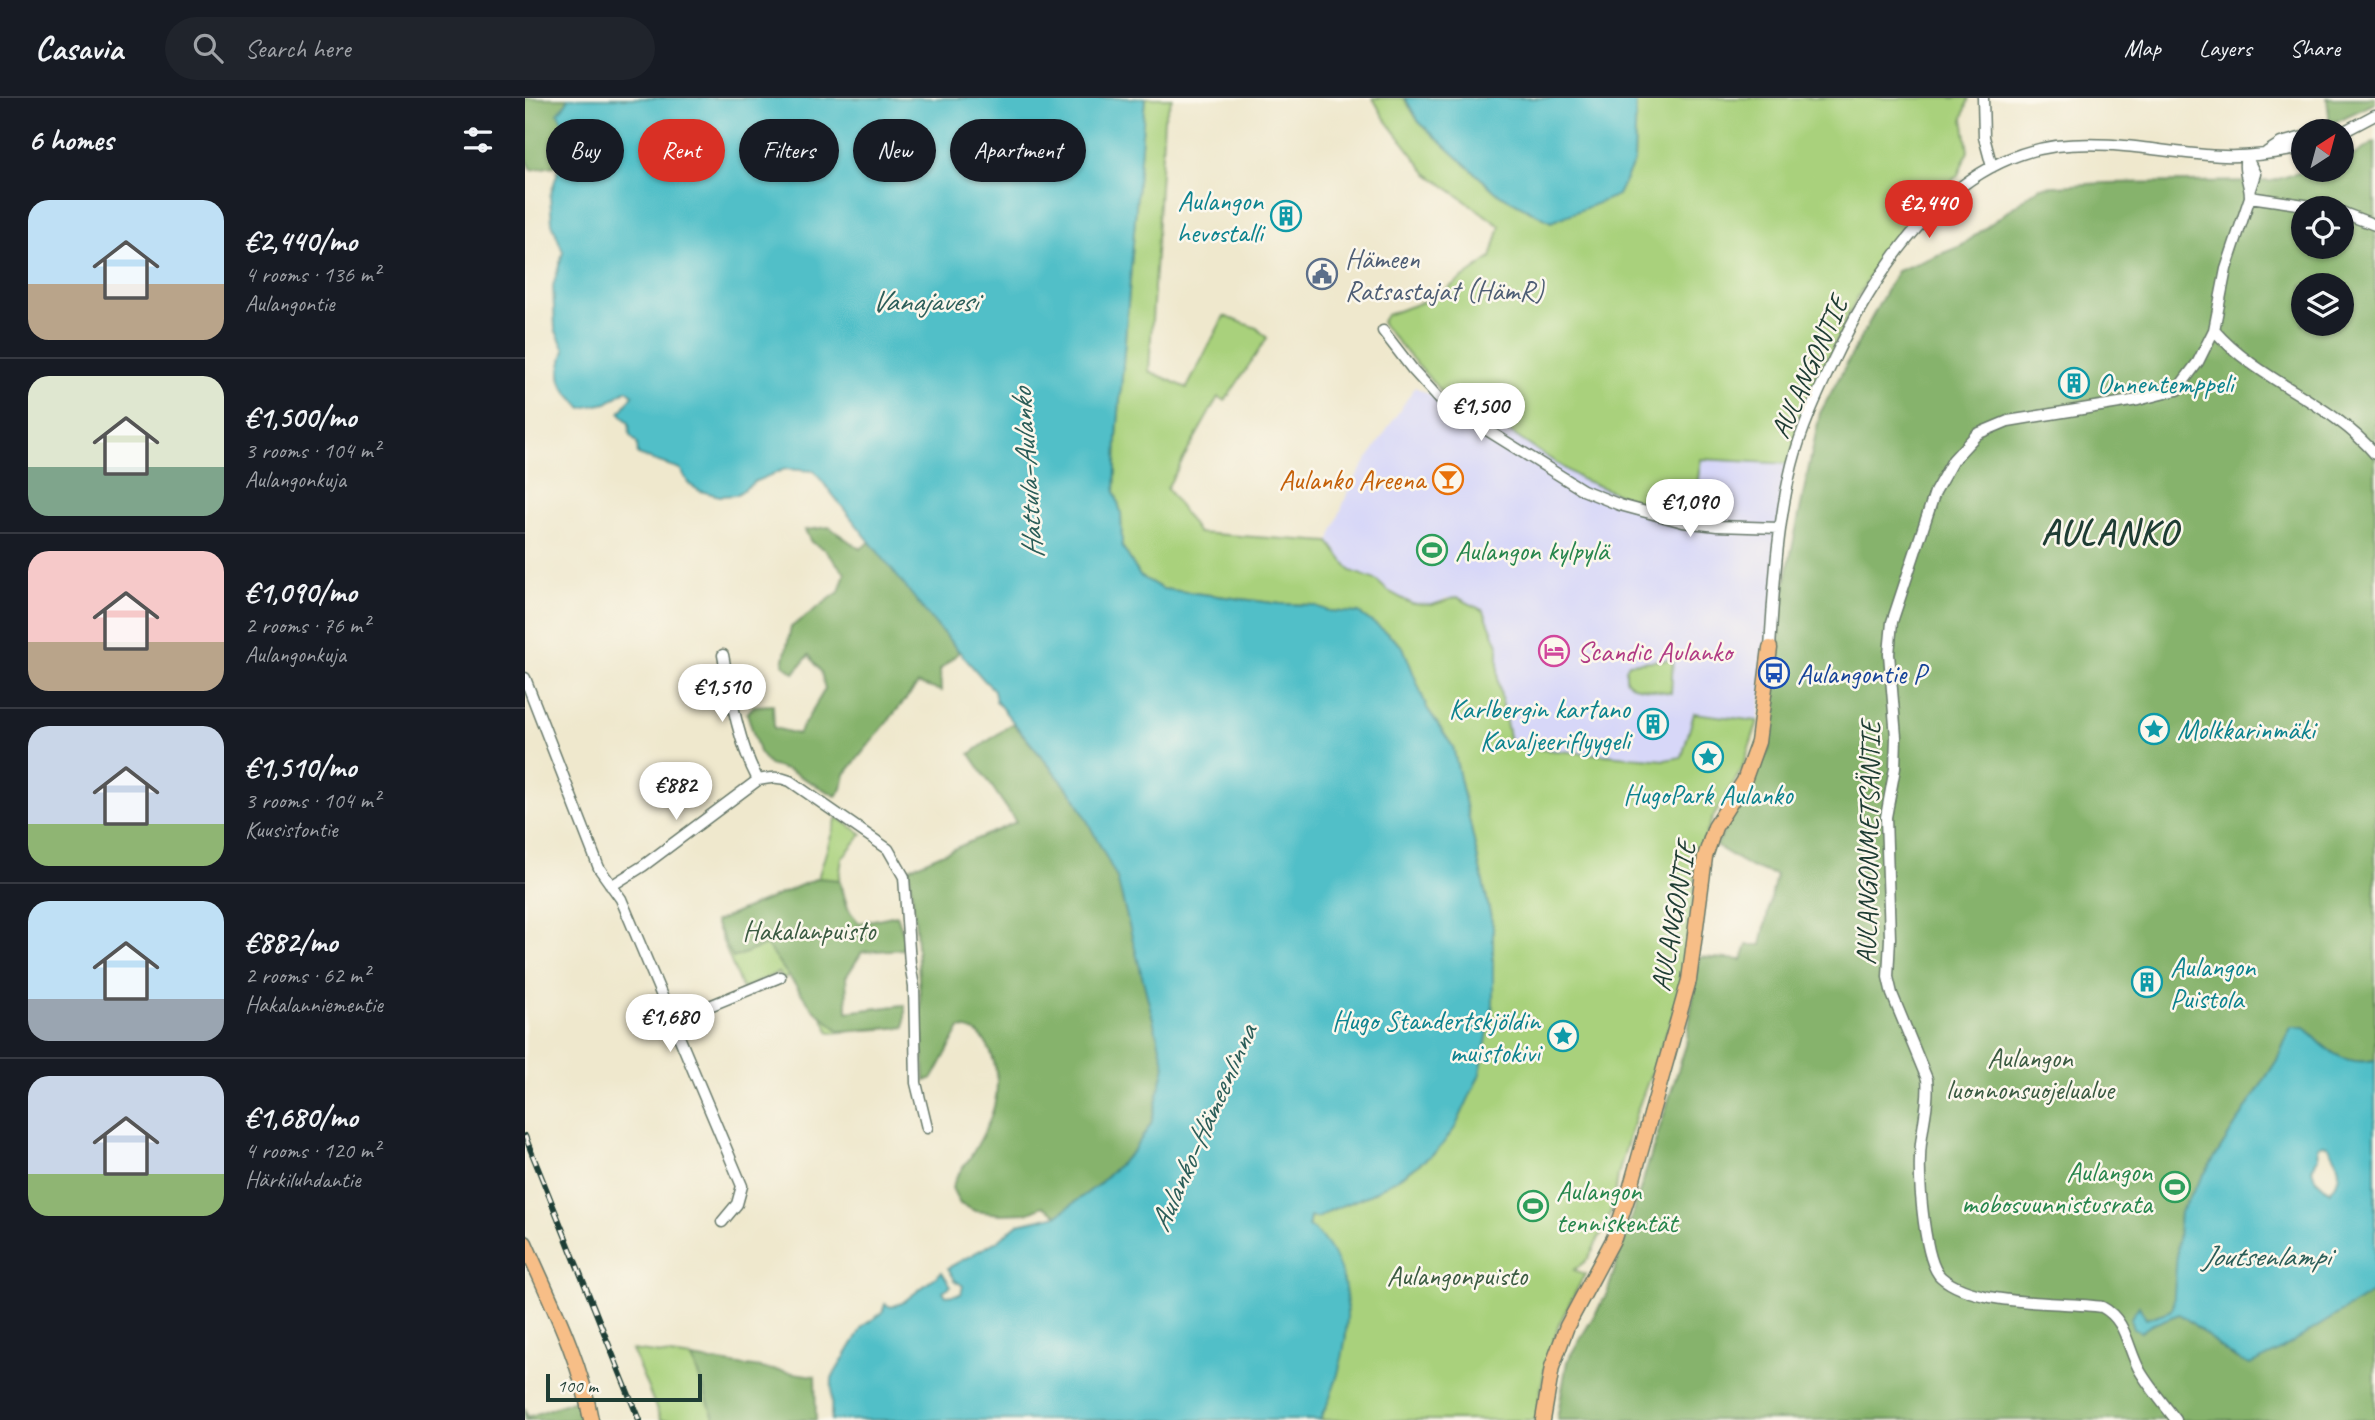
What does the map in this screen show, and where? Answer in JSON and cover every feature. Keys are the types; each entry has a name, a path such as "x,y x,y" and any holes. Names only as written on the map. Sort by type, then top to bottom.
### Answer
{"main road":[{"name":"AULANGONTIE","path":"1543,1420 1552,1367 1567,1326 1614,1238 1629,1193 1689,980 1705,857 1715,827 1744,780 1758,742 1770,648"},
{"path":"525,1244 571,1352 591,1420"}],"street":[{"path":"1983,98 1984,137 1992,167"},
{"path":"2354,127 2375,114"},
{"name":"AULANGONTIE","path":"2265,154 2281,143 2291,140"},
{"name":"AULANGONTIE","path":"1770,648 1779,528 1792,464 1805,425 1824,379 1864,301 1896,254 1935,209 1992,167 2053,147 2096,143 2195,154 2246,156 2291,150"},
{"path":"2246,156 2255,174 2250,193 2291,201"},
{"name":"AULANGONMETSÄNTIE","path":"2176,1420 2140,1370 2125,1330 2112,1312 2102,1307 2015,1301 1976,1293 1941,1277 1933,1265 1919,1170 1928,1092 1927,1079 1892,994 1888,977 1890,938 1886,817 1895,768 1896,737 1889,654 1892,622 1935,492 1953,460 1977,434 2008,421 2138,400 2177,390 2198,362 2214,330 2227,269 2250,193"},
{"path":"2354,217 2375,225"},
{"path":"2214,330 2254,368 2328,412 2365,442 2375,454"},
{"path":"1383,331 1413,370 1442,401 1583,490 1620,505 1683,522 1779,528"},
{"path":"723,656 742,739 758,780"},
{"path":"525,678 599,868 621,899 742,1186 737,1204 722,1223"},
{"path":"611,886 643,866 758,780 781,777 790,781 888,849 904,877 915,987 916,1083 927,1128"},
{"path":"673,1021 780,977"}],"shaded area":[{"path":"1415,387 1442,401 1459,399 1581,479 1623,496 1688,514 1689,485 1700,471 1700,459 1791,464 1758,721 1682,757 1665,760 1511,747 1498,681 1498,645 1447,598 1432,605 1412,605 1376,581 1351,571 1329,542 1350,486"}],"green space":[{"path":"525,98 568,98 565,119 546,119 546,167 531,170 525,158"},
{"name":"Aulangonpuisto","path":"1145,98 1172,98 1164,119 1149,371 1187,388 1224,316 1257,328 1267,338 1225,401 1218,397 1167,488 1198,533 1329,542 1351,571 1376,580 1388,591 1412,604 1432,605 1457,597 1484,611 1498,645 1498,681 1511,747 1665,760 1682,757 1694,713 1758,721 1742,769 1712,819 1697,856 1691,932 1674,1012 1635,1116 1607,1222 1588,1259 1574,1270 1585,1274 1559,1324 1545,1367 1536,1420 1320,1420 1331,1394 1346,1336 1346,1296 1308,1228 1310,1217 1318,1218 1369,1195 1437,1151 1493,927 1453,747 1427,708 1403,647 1359,614 1329,611 1313,605 1281,604 1163,589 1140,576 1122,546 1121,513 1115,492 1117,437"},
{"path":"1373,98 1404,98 1419,122 1497,193 1551,222 1634,162 1636,98 1969,98 1963,118 1968,151 1958,175 1913,218 1878,262 1856,300 1805,407 1791,464 1701,459 1697,485 1689,485 1689,515 1623,496 1581,479 1459,399 1449,401 1381,323 1386,315 1434,298 1491,258 1500,226 1427,173 1383,116"},
{"path":"2327,98 2375,98 2375,103 2341,119 2329,119"},
{"name":"Aulangon luonnonsuojelualue","path":"2375,142 2375,1060 2354,1061 2344,1058 2327,1049 2305,1027 2291,1027 2277,1060 2180,1212 2174,1307 2171,1311 2145,1319 2139,1307 2141,1332 2179,1314 2237,1360 2275,1353 2375,1291 2375,1420 1557,1420 1567,1361 1607,1294 1686,1045 1699,957 1742,960 1747,945 1761,945 1776,875 1751,867 1716,846 1769,749 1785,583 1820,413 1897,271 1961,246 2040,187 2104,183 2272,181 2291,175 2291,182 2354,182 2354,155"},
{"path":"829,527 860,549 870,542 959,652 940,670 941,691 918,684 845,774 842,789 836,796 790,771 769,765 759,752 747,713 754,706 773,705 774,728 798,734 825,689 821,672 809,655 794,673 783,664 791,627 839,592 845,573 825,550 811,542 805,530"},
{"path":"1673,659 1671,693 1633,686 1626,680 1629,663"},
{"path":"1013,723 1075,797 1117,878 1165,1066 1151,1124 1133,1151 1099,1184 1058,1215 1043,1206 1027,1213 975,1211 960,1204 952,1188 985,1131 997,1093 995,1067 983,1038 971,1030 960,1028 933,1078 925,1081 916,928 909,868 1016,822 970,754"},
{"name":"Hakalanpuisto","path":"837,817 862,834 842,858 839,879 862,952 846,977 847,1012 905,1005 905,1027 830,1033 800,972 783,979 779,972 742,989 715,922 818,878"},
{"name":"Hakalanpuisto","path":"818,878 839,880 846,907 859,923 897,915 905,938 903,949 862,952 846,977 847,1012 905,1005 905,1027 840,1031 812,1008 766,945 733,958 715,922"},
{"path":"632,1350 692,1358 715,1420 661,1420"},
{"path":"692,1358 815,1376 816,1420 715,1420"},
{"path":"575,1400 580,1420 525,1420 525,1409 528,1417"}],"water":[{"name":"Vanajavesi","path":"568,98 1145,98 1117,437 1115,492 1121,513 1122,546 1140,576 1163,589 1281,604 1313,605 1329,611 1359,613 1403,647 1427,708 1453,747 1493,927 1493,1005 1480,1074 1455,1128 1437,1151 1405,1174 1369,1195 1318,1218 1310,1217 1308,1227 1321,1237 1337,1261 1343,1279 1347,1318 1337,1377 1320,1420 831,1420 832,1378 863,1326 882,1313 885,1304 891,1307 902,1303 942,1272 951,1286 943,1291 946,1296 961,1294 963,1286 955,1280 948,1268 997,1241 1018,1224 1058,1215 1099,1184 1133,1151 1151,1124 1165,1066 1117,878 1075,797 996,701 994,690 931,619 814,471 785,469 756,481 736,495 720,496 700,491 689,484 680,469 638,455 637,443 630,435 629,423 620,413 633,395 627,390 607,403 582,408 564,388 560,369 565,350 555,329 553,286 563,252 552,223 550,196 555,182 624,182 624,119 561,119 558,113"},
{"path":"1405,98 1636,98 1634,162 1618,195 1551,222 1497,193 1419,122"},
{"name":"Joutsenlampi","path":"2291,1027 2305,1027 2335,1054 2354,1061 2375,1060 2375,1291 2275,1353 2250,1365 2221,1348 2179,1314 2141,1332 2133,1329 2130,1319 2139,1306 2146,1319 2170,1311 2173,1307 2180,1212 2277,1060","holes":["2328,1146 2339,1169 2337,1181 2330,1192 2315,1178 2312,1169 2318,1158 2317,1147"]}],"railway":[{"path":"525,1136 639,1420"}],"place":[{"name":"Aulangon hevostalli","path":"1286,216"},
{"name":"Hämeen Ratsastajat (HämR)","path":"1322,274"},
{"name":"Onnentemppeli","path":"2074,383"},
{"name":"Aulanko Areena","path":"1448,479"},
{"name":"Aulangon kylpylä","path":"1432,550"},
{"name":"Scandic Aulanko","path":"1554,651"},
{"name":"Aulangontie P","path":"1774,673"},
{"name":"Karlbergin kartano Kavaljeeriflyygeli","path":"1653,724"},
{"name":"Molkkarinmäki","path":"2154,729"},
{"name":"HugoPark Aulanko","path":"1708,757"},
{"name":"Aulangon Puistola","path":"2147,982"},
{"name":"Hugo Standertskjöldin muistokivi","path":"1563,1036"},
{"name":"Aulangon mobosuunnistusrata","path":"2175,1187"},
{"name":"Aulangon tenniskentät","path":"1533,1206"}],"district":[{"name":"AULANKO","path":"2110,532"}],"water label":[{"name":"Hattula–Aulanko","path":"1027,474"},
{"name":"Aulanko–Hämeenlinna","path":"1203,1128"}]}
